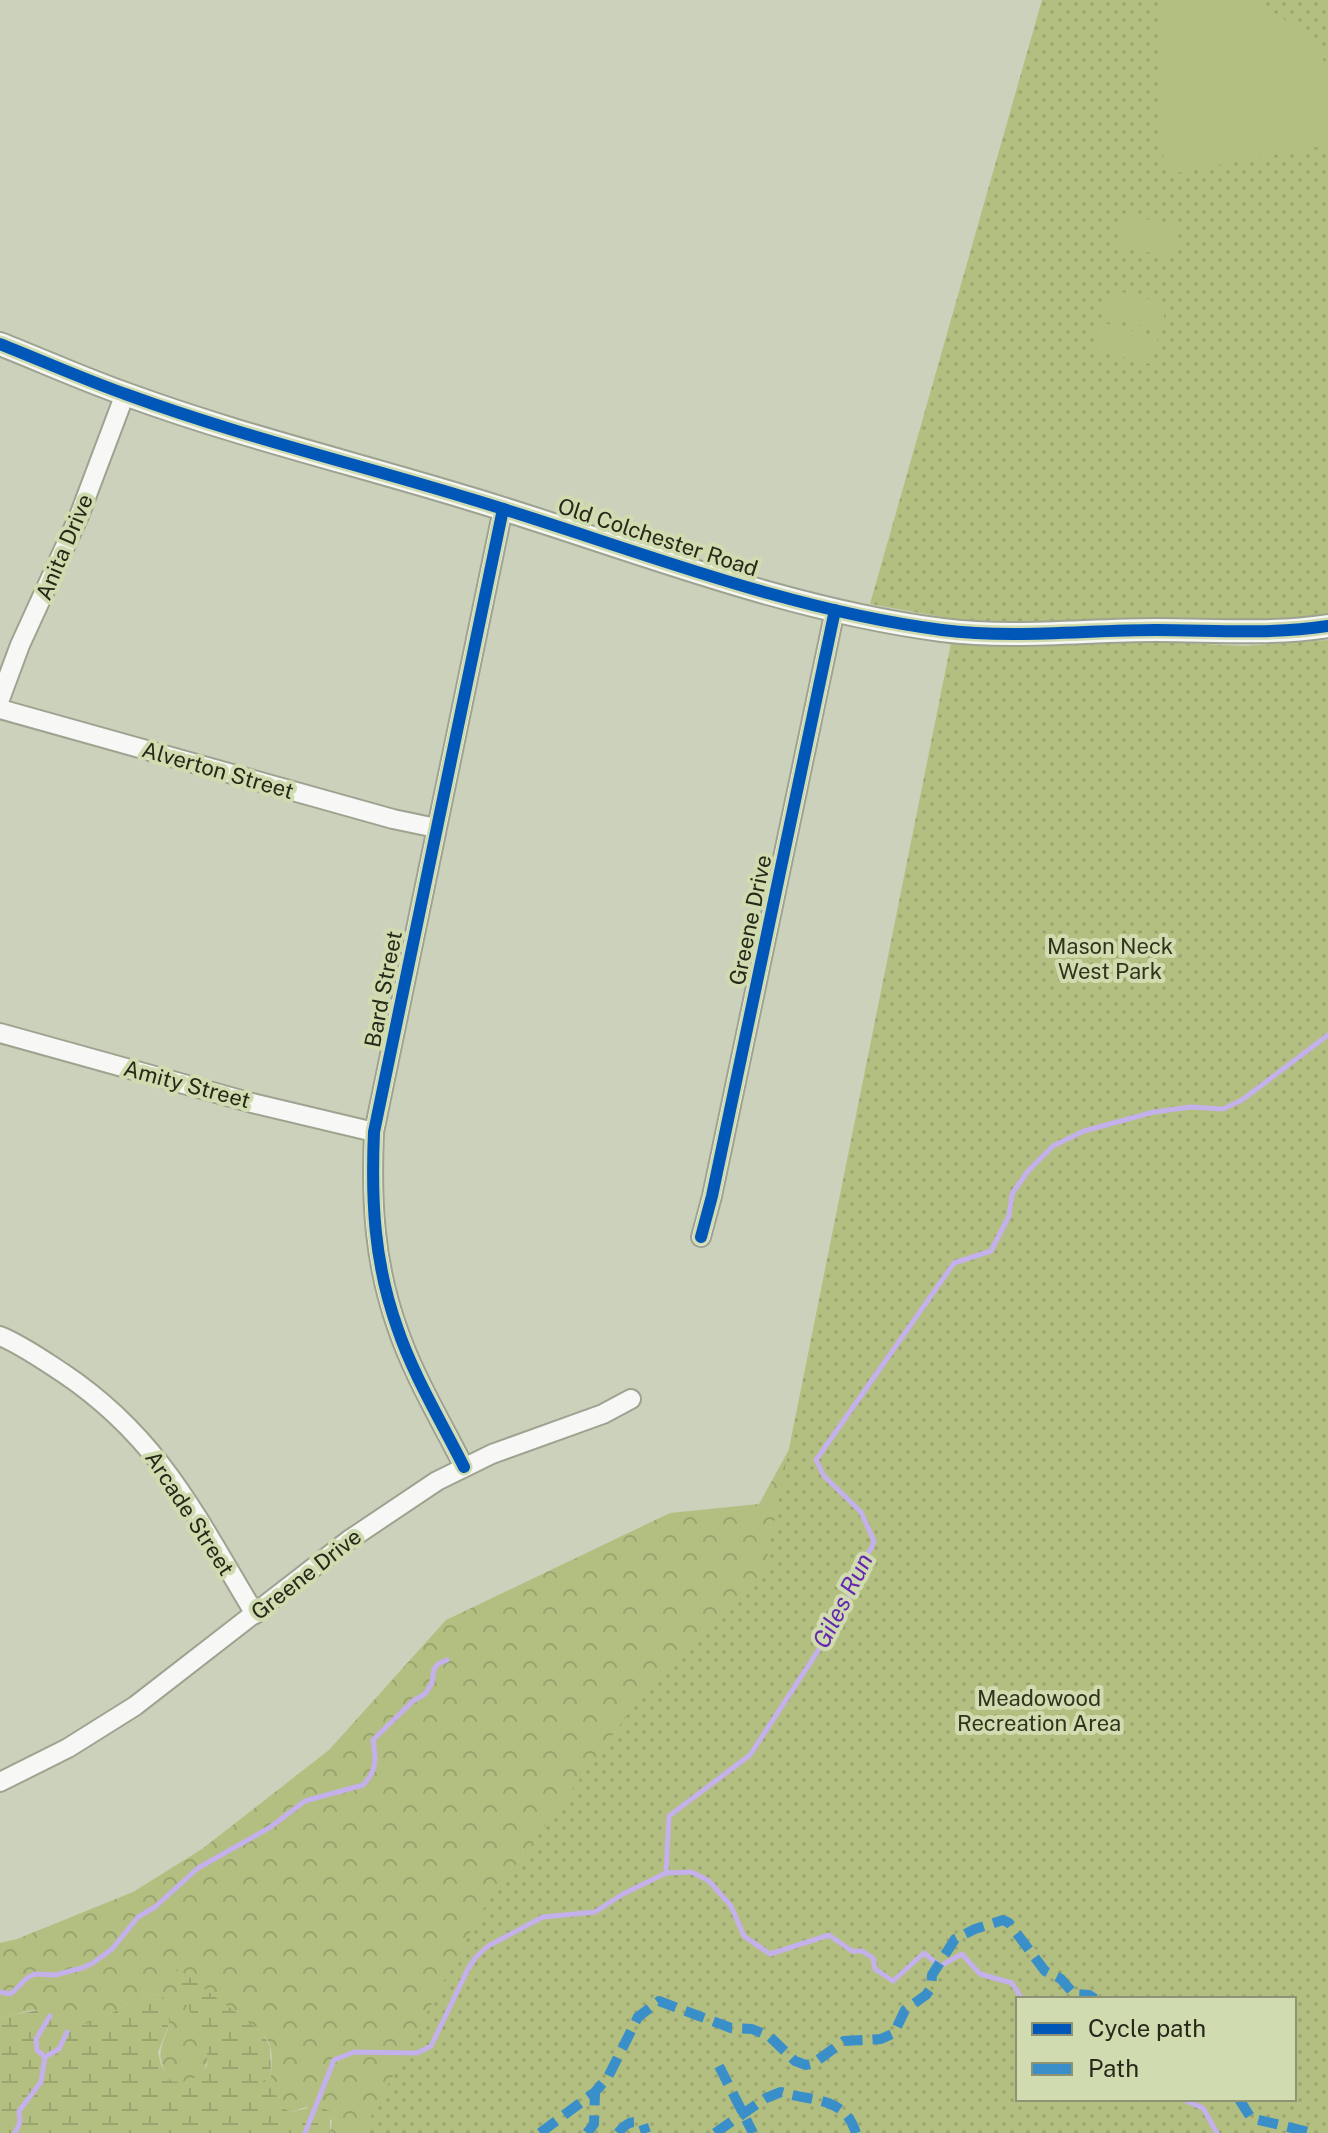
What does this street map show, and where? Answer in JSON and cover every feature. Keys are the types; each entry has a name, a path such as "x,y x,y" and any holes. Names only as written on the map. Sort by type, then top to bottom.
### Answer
{"street":[{"name":"Old Colchester Road","path":"0,344 125,394 503,509 698,573 835,610 946,631 999,633 1158,630 1271,632 1328,626"},
{"name":"Anita Drive","path":"0,699 20,645 79,516 125,394"},
{"name":"Bard Street","path":"464,1467 410,1359 387,1298 378,1256 371,1191 374,1132 503,509"},
{"name":"Greene Drive","path":"701,1237 835,610"},
{"name":"Alverton Street","path":"0,709 393,819 436,828"},
{"name":"Amity Street","path":"0,1033 252,1103 374,1132"},
{"name":"Arcade Street","path":"0,1336 44,1360 93,1393 133,1430 193,1508 255,1614"},
{"name":"Greene Drive","path":"1,1779 68,1748 135,1706 384,1514 464,1467 603,1414 631,1399"}],"green space":[{"path":"1042,0 1328,0 1328,618 1250,623 1161,618 1002,624 959,620 870,604"},
{"path":"1161,0 1251,0 1271,10 1296,29 1317,51 1328,70 1328,145 1176,173 1164,164 1160,118"},
{"path":"1125,213 1179,228 1170,258 1117,244"},
{"path":"1111,289 1167,304 1160,331 1104,315"},
{"path":"1101,322 1158,338 1150,364 1094,349"},
{"name":"Meadowood Recreation Area","path":"1328,640 1328,2133 362,2133 481,1912 657,1675 764,1573 951,643 1028,647 1149,641 1244,646"},
{"name":"Meadowood Recreation Area","path":"1160,1039 1328,2133 330,2133 332,2120 306,2107 291,2112 279,2106 260,2081 271,2078 271,2053 270,2045 256,2027 232,2014 181,1995 204,2034 208,2055 200,2075 186,2082 170,2081 162,2064 162,2046 170,2022 161,1994 138,1999 89,2024 74,2024 37,2010 0,2018 0,1943 133,1892 202,1849 329,1750 446,1620 670,1513 759,1504 833,1370"},
{"path":"177,1968 262,2032 270,2046 271,2078 261,2081 276,2093 279,2106 291,2112 317,2106 330,2111 330,2133 0,2133 0,2018 38,2010 60,2011 80,2025 100,2019 136,1999 161,1994 169,2008 170,2022 158,2052 161,2065 171,2081 191,2080 199,2074 207,2066 207,2050 204,2037 180,1993"}],"waterway":[{"name":"Giles Run","path":"305,2133 334,2060 354,2052 417,2053 431,2046 468,1969 488,1946 543,1917 595,1912 666,1873 669,1816 750,1755 840,1617 848,1601 855,1570 874,1541 861,1512 824,1476 816,1460 954,1263 991,1251 1009,1216 1012,1194 1028,1171 1053,1146 1084,1131 1154,1112 1191,1107 1223,1109 1242,1100 1328,1035"},
{"path":"0,1992 10,1994 35,1974 55,1975 93,1963 112,1949 138,1917 155,1907 198,1868 269,1828 305,1801 363,1785 371,1775 374,1764 373,1740 413,1701 425,1694 432,1683 434,1669 447,1660"},
{"path":"666,1873 692,1872 709,1881 731,1906 744,1936 770,1954 829,1935 852,1951 862,1951 873,1958 875,1969 893,1981 924,1953 940,1966 962,1954 980,1974 1012,1983 1021,1997"},
{"path":"45,2057 37,2050 36,2039 50,2016"},
{"path":"15,2133 20,2122 19,2111 41,2082 45,2057 59,2049 67,2032"},
{"path":"1187,2101 1203,2108 1217,2133"}],"marked path":[{"path":"540,2133 595,2092 608,2077 638,2017 659,2001 731,2028 752,2029 769,2036 795,2061 806,2065 814,2063 844,2041 881,2039 894,2033 905,2010 931,1988 932,1975 955,1939 1003,1920 1009,1923 1045,1971 1061,1979 1074,1994 1092,1997"},
{"path":"719,2066 753,2133"},
{"path":"587,2133 594,2124 595,2092"},
{"path":"715,2133 766,2098 781,2092 835,2106 851,2121 856,2133"},
{"path":"1240,2101 1251,2118 1313,2133"},
{"path":"618,2133 632,2122 643,2124 646,2133"}],"cycle path":[{"path":"0,344 112,389 213,424 471,499 763,592 882,620 942,630 995,634 1263,631 1328,626"},
{"path":"464,1467 411,1363 389,1303 376,1231 374,1132 503,509"},
{"path":"701,1237 835,610"}],"park label":[{"name":"Mason Neck West Park","path":"1110,958"}]}
